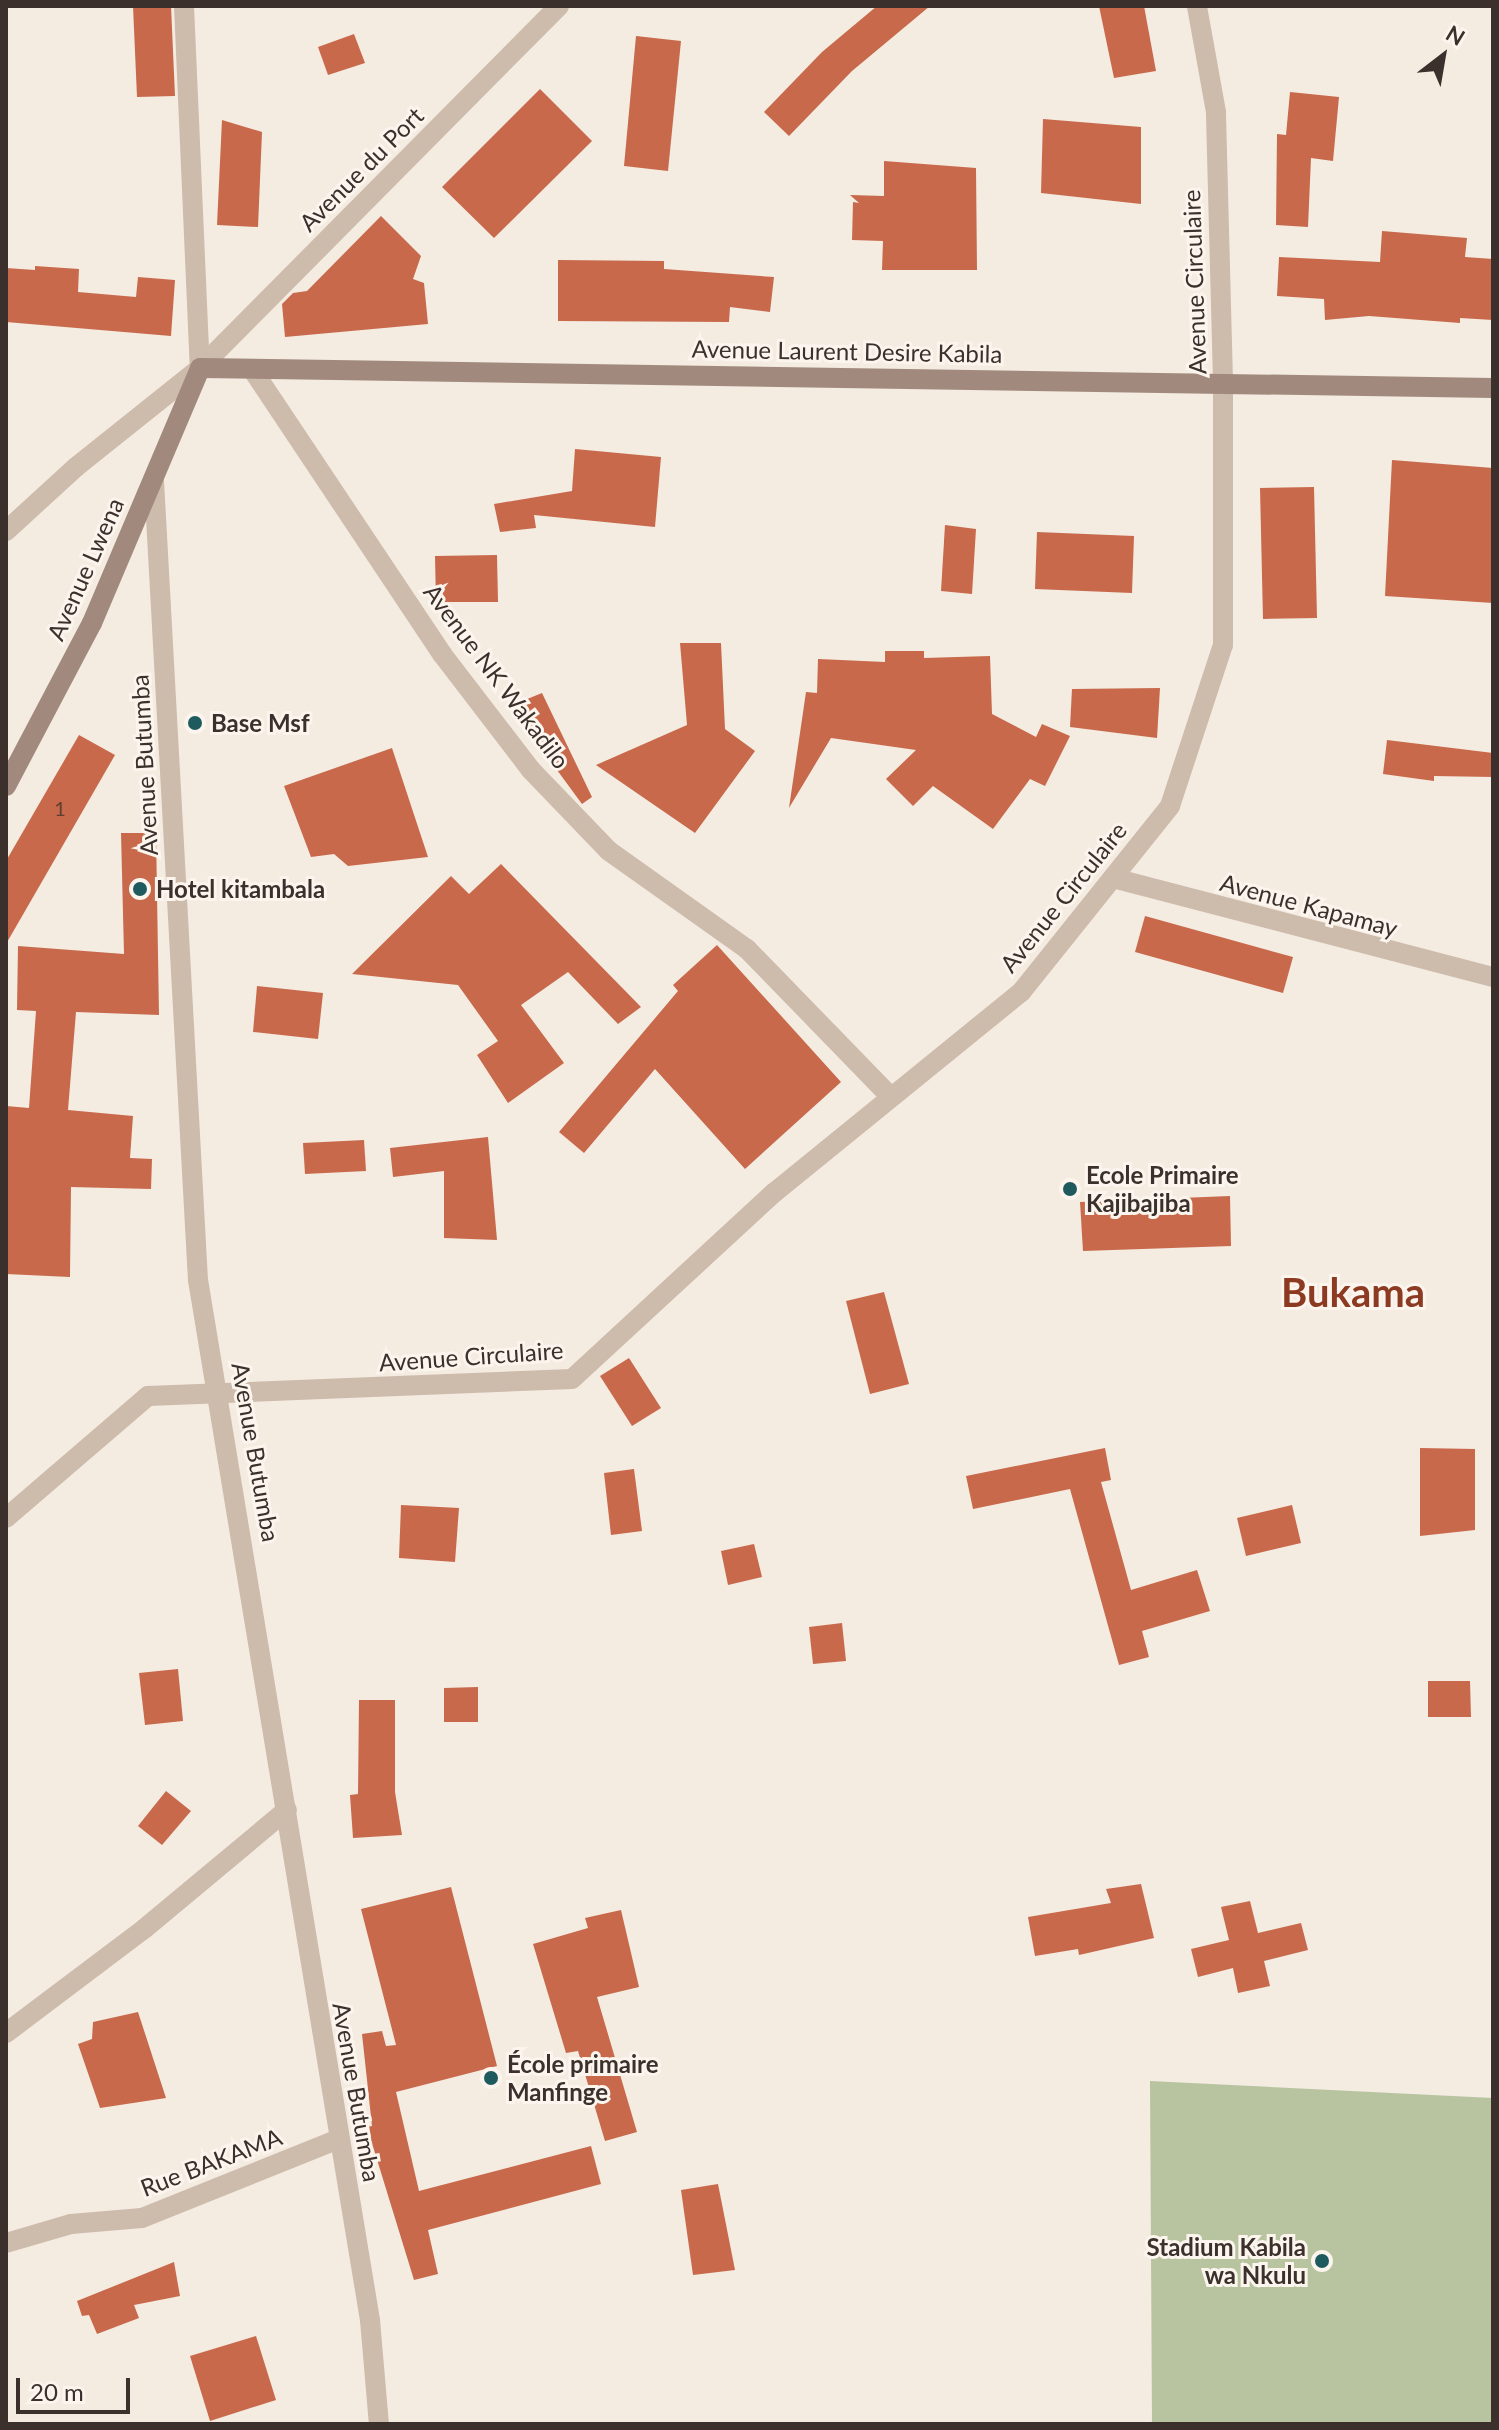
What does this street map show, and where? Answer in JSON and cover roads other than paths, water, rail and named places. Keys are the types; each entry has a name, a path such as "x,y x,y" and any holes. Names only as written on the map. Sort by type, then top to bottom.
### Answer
{"main road":[{"name":"Avenue Laurent Desire Kabila","path":"200,368 1493,388"},
{"name":"Avenue Lwena","path":"6,786 92,623 200,368"}],"street":[{"path":"184,6 200,368"},
{"name":"Avenue du Port","path":"6,531 76,467 200,368 559,6"},
{"name":"Avenue Circulaire","path":"6,1518 148,1396 221,1396 572,1379 775,1192 1022,991 1170,806 1223,645 1223,382 1216,112 1197,6"},
{"name":"Avenue NK Wakadilo","path":"252,369 442,654 531,770 609,851 747,949 891,1097"},
{"name":"Avenue Butumba","path":"154,481 198,1280 221,1396 370,2320 379,2424"},
{"name":"Avenue Kapamay","path":"1113,878 1493,977"},
{"path":"6,2033 144,1929 287,1810"},
{"name":"Rue BAKAMA","path":"6,2243 71,2224 142,2218 339,2139"}],"place":[{"name":"Base Msf","path":"195,723"},
{"name":"Hotel kitambala","path":"140,889"},
{"name":"Ecole Primaire Kajibajiba","path":"1070,1189"},
{"name":"École primaire Manfinge","path":"491,2078"},
{"name":"Stadium Kabila wa Nkulu","path":"1322,2261"}],"district":[{"name":"Bukama","path":"1353,1292"}]}
